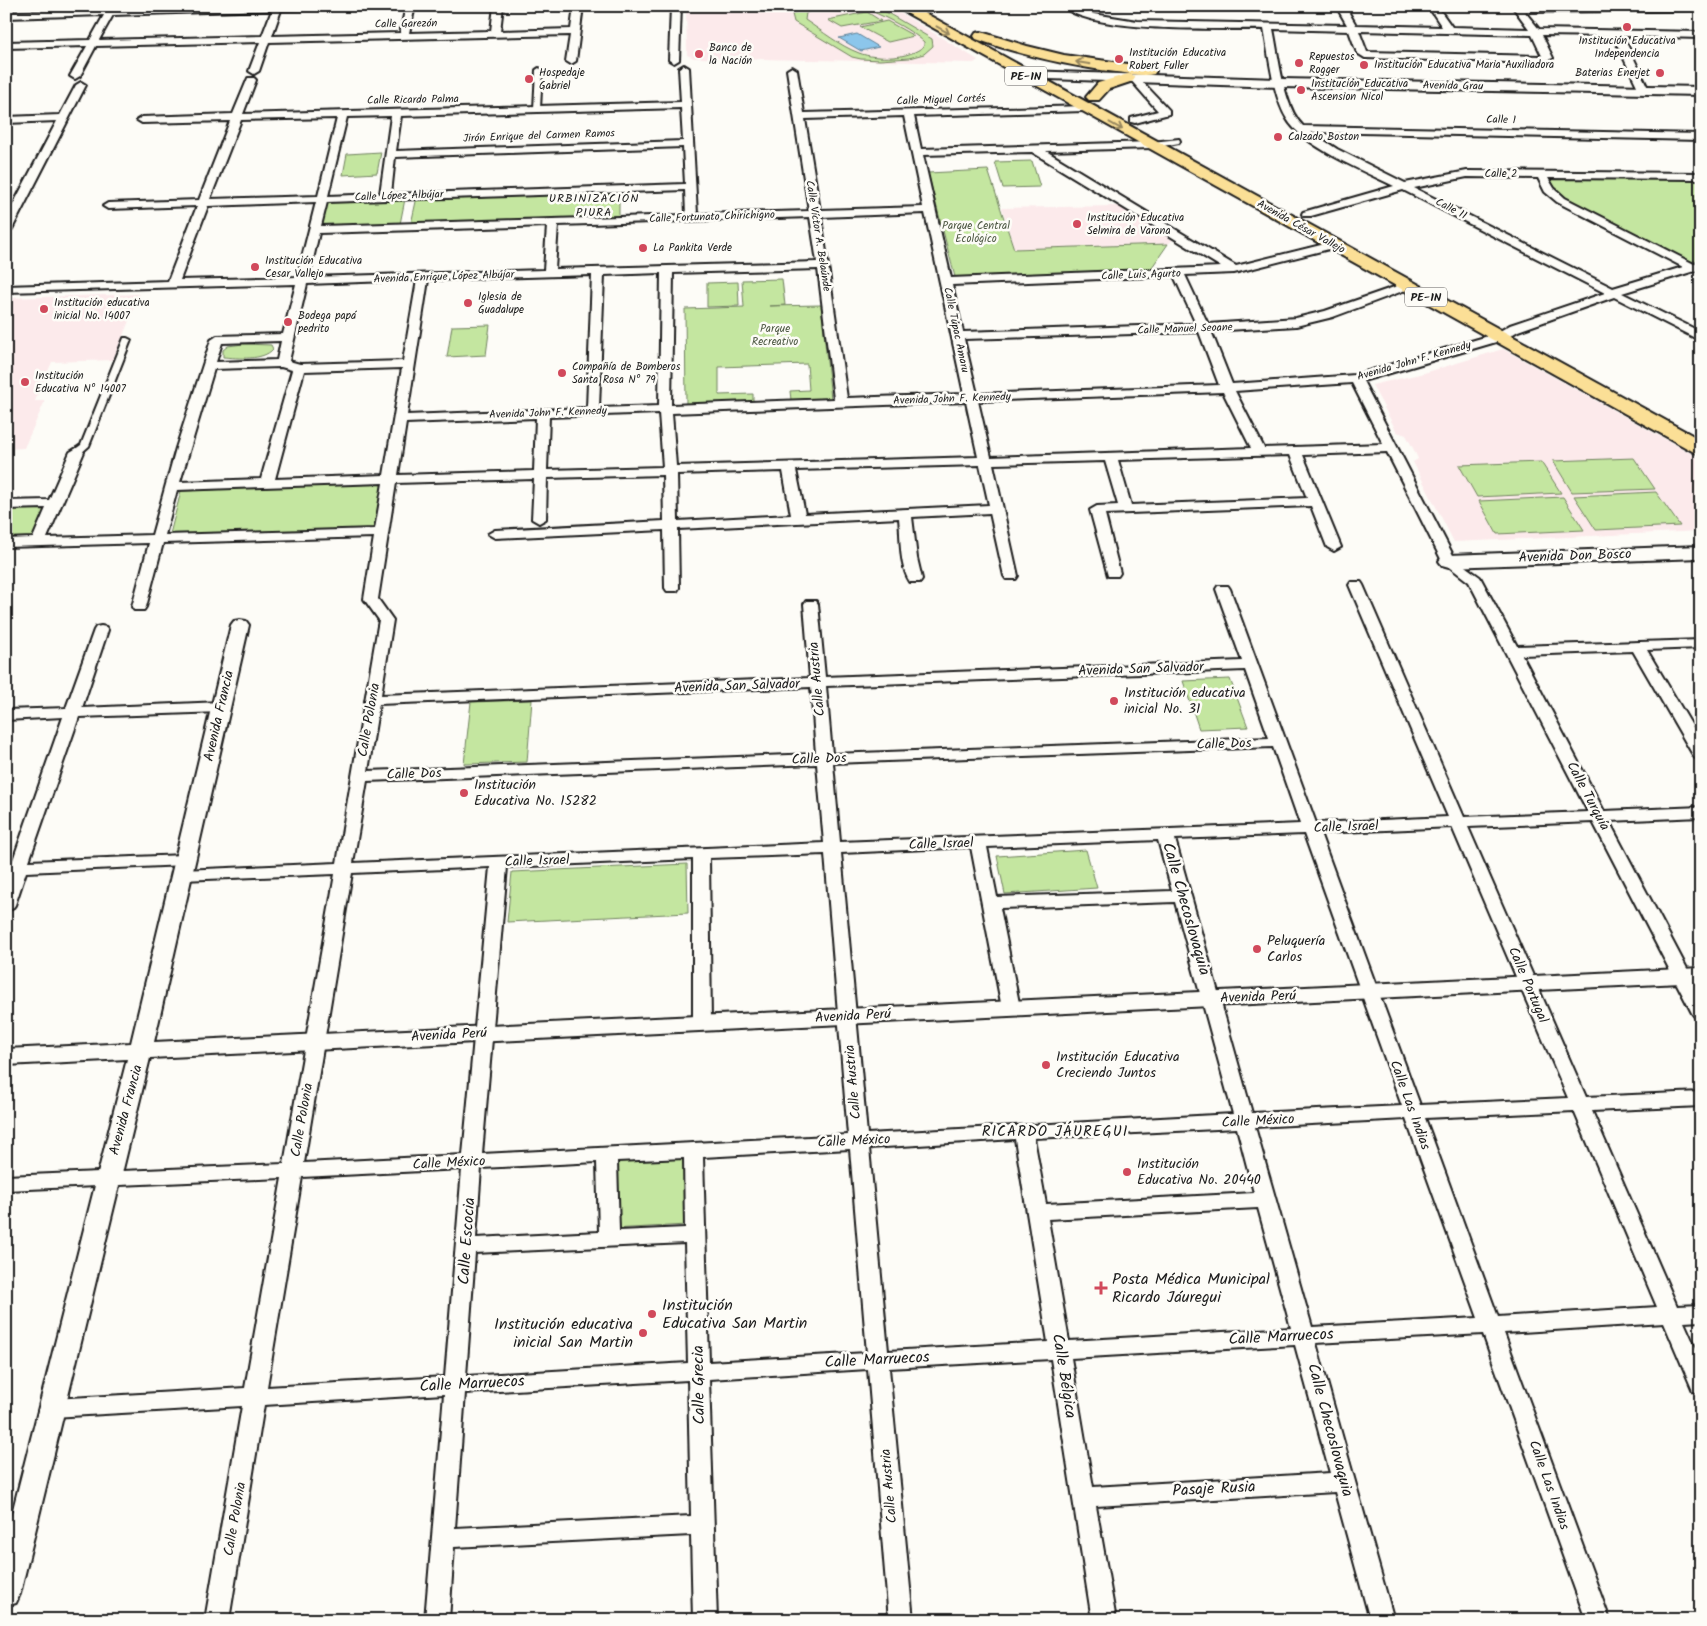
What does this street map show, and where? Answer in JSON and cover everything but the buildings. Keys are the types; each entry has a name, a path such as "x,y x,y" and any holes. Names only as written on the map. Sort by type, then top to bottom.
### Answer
{"main road":[{"name":"Avenida César Vallejo","path":"900,6 1025,75 1135,120 1175,141 1307,214 1701,448"},
{"name":"Avenida César Vallejo","path":"926,8 1056,76 1089,102 1152,145 1407,286 1506,332 1701,430"},
{"path":"980,36 1056,59 1149,71"},
{"name":"Avenida Grau","path":"1025,75 1281,83 1701,91"},
{"path":"1089,102 1101,88 1108,84 1131,78"},
{"name":"Avenida Don Bosco","path":"1449,561 1701,552"}],"street":[{"path":"6,15 112,9 322,6"},
{"path":"404,35 411,6"},
{"path":"495,34 499,6"},
{"path":"571,61 579,6"},
{"path":"674,60 676,6"},
{"path":"926,8 946,6"},
{"path":"1066,6 1077,12 1102,19 1137,24 1701,35"},
{"path":"1340,6 1353,28 1362,53 1366,55 1548,58 1536,32 1517,8"},
{"path":"1432,6 1449,30"},
{"path":"1517,8 1695,6 1701,12"},
{"path":"172,284 278,7"},
{"path":"6,229 11,213 65,118 78,80 94,43 112,9"},
{"name":"Calle 11","path":"1268,26 1289,115 1300,129 1324,146 1701,337"},
{"name":"Calle Garezón","path":"6,46 266,38 576,32"},
{"path":"1617,34 1644,90"},
{"path":"684,68 692,218"},
{"path":"537,109 539,70"},
{"name":"Calle Víctor A. Belaúnde","path":"792,70 823,266 841,403"},
{"path":"1131,78 1165,112 1135,120"},
{"name":"Calle Miguel Cortés","path":"799,116 908,114 1089,102"},
{"name":"Calle Ricardo Palma","path":"142,120 685,105"},
{"path":"386,196 396,113"},
{"path":"282,363 343,114"},
{"name":"Calle Túpac Amaru","path":"908,114 1011,576"},
{"path":"6,120 65,118"},
{"name":"Calle 1","path":"1300,129 1701,137"},
{"path":"917,152 1152,145 1175,141"},
{"name":"Jirón Enrique del Carmen Ramos","path":"391,154 687,144"},
{"path":"1035,149 1234,270"},
{"name":"Calle 2","path":"1307,214 1406,186 1467,174 1701,176"},
{"path":"1541,174 1549,190 1561,200 1698,267"},
{"name":"Calle López Albújar","path":"108,206 690,187"},
{"name":"Calle Fortunato Chirichigno","path":"314,230 930,210"},
{"path":"548,274 553,222"},
{"name":"Calle Luis Agurto","path":"946,282 1179,274 1234,270 1333,245"},
{"name":"Avenida Enrique López Albújar","path":"6,289 823,266"},
{"path":"1506,332 1615,293 1625,294 1698,267"},
{"path":"666,270 665,409 670,470 672,588"},
{"path":"593,412 598,272"},
{"path":"1179,274 1204,328 1227,388 1258,452"},
{"path":"6,543 382,533 423,277"},
{"name":"Calle Manuel Seoane","path":"958,336 1257,326 1296,322 1329,314 1407,286"},
{"name":"Avenida John F. Kennedy","path":"400,419 1227,388 1356,379 1506,332"},
{"path":"139,607 182,448 217,340 288,338"},
{"path":"38,542 77,452 85,446 126,340"},
{"path":"209,366 282,363 299,368 409,364"},
{"path":"267,483 299,368"},
{"path":"1356,379 1449,561"},
{"path":"540,519 543,414"},
{"path":"172,486 1391,448"},
{"path":"1295,451 1334,547"},
{"path":"1110,456 1126,509"},
{"path":"789,466 799,519"},
{"path":"1113,572 1097,510 1316,502"},
{"path":"6,505 53,504"},
{"path":"495,534 996,509"},
{"path":"905,514 910,558 915,579"},
{"name":"Calle Polonia","path":"218,1620 386,620 371,599 382,533"},
{"name":"Calle Turquía","path":"1449,561 1475,580 1599,817 1691,976 1701,1013"},
{"name":"Calle Portugal","path":"1356,585 1701,1386"},
{"name":"Calle Las Indias","path":"1223,590 1598,1620"},
{"name":"Calle Austria","path":"810,604 901,1620"},
{"name":"Avenida Francia","path":"6,1594 11,1559 53,1408 141,1050 240,625"},
{"path":"6,905 101,630"},
{"path":"1512,651 1701,644"},
{"path":"1637,646 1701,755"},
{"name":"Avenida San Salvador","path":"373,700 1250,665"},
{"path":"6,715 220,707"},
{"path":"1685,728 1701,727"},
{"name":"Calle Dos","path":"360,776 1278,742"},
{"name":"Calle Israel","path":"19,867 344,868 1701,812"},
{"name":"Calle Checoslovaquia","path":"1165,834 1382,1620"},
{"path":"978,842 1011,1008"},
{"path":"701,854 702,1022"},
{"name":"Calle Escocia","path":"437,1620 472,1162 499,862"},
{"path":"991,903 1182,896"},
{"name":"Avenida Perú","path":"6,1057 702,1022 1370,993 1691,976"},
{"name":"Calle México","path":"6,1183 472,1162 1701,1099"},
{"name":"Calle Bélgica","path":"1024,1133 1104,1620"},
{"name":"Calle Grecia","path":"693,1151 704,1620"},
{"path":"607,1155 609,1239"},
{"path":"1037,1212 1266,1200"},
{"path":"467,1246 695,1235"},
{"name":"Calle Marruecos","path":"53,1408 1701,1312"},
{"name":"Pasaje Rusia","path":"1084,1497 1344,1482"},
{"path":"444,1538 702,1524"}],"shaded area":[{"path":"686,6 889,6 978,60 974,63 694,58 687,55"},
{"name":"Institución Educativa Selmira de Varona","path":"1119,206 1173,240 1168,244 1014,249 1002,208"},
{"name":"Institución Educativa Nº 14007","path":"140,294 113,360 52,362 35,401 45,401 24,448 6,449 7,298"},
{"path":"1503,349 1701,459 1701,531 1454,542 1413,462 1418,459 1415,452 1406,435 1397,432 1372,385 1424,373"}],"green space":[{"path":"807,6 822,6 806,13 805,20 838,42 859,53 875,57 902,56 918,50 924,46 924,42 892,21 857,6 879,8 932,39 933,46 924,54 909,58 880,60 852,57 794,22 792,14"},
{"path":"867,12 881,21 842,28 828,20"},
{"path":"887,21 914,36 888,42 860,27"},
{"path":"381,152 377,173 343,175 347,154"},
{"path":"1032,161 1040,187 1003,188 995,162"},
{"name":"Parque Central Ecológico","path":"988,170 1014,249 1168,244 1150,270 955,277 928,173"},
{"path":"1549,177 1701,180 1701,259 1690,262 1567,200 1558,193"},
{"path":"619,191 619,217 411,224 417,197"},
{"path":"405,199 400,224 320,226 328,201"},
{"name":"Parque Recreativo","path":"782,279 785,305 769,306 821,305 831,399 791,400 790,391 809,390 807,364 719,367 719,395 753,394 753,403 686,405 685,309 744,307 742,280"},
{"path":"738,282 739,306 707,307 707,283"},
{"path":"490,325 486,355 447,357 452,326"},
{"path":"243,344 271,345 273,349 269,353 257,357 223,357 223,350 228,346"},
{"path":"1634,458 1655,489 1572,492 1553,461"},
{"path":"1541,462 1561,493 1477,497 1459,465"},
{"path":"382,483 376,530 169,538 181,491"},
{"path":"1656,492 1680,526 1596,530 1574,496"},
{"path":"1563,497 1584,530 1497,534 1479,501"},
{"path":"43,506 45,509 35,538 6,541 6,508"},
{"path":"1230,679 1248,727 1199,729 1183,681"},
{"path":"532,700 527,762 464,764 471,702"},
{"path":"1086,850 1097,888 1005,894 997,856"},
{"path":"687,864 688,913 507,922 512,872"},
{"path":"684,1156 687,1225 612,1229 612,1161"}],"water":[{"path":"857,34 879,47 861,51 839,38"}],"place":[{"name":"Institución Educativa Independencia","path":"1627,27"},
{"name":"Banco de la Nación","path":"699,54"},
{"name":"Institución Educativa Robert Fuller","path":"1119,59"},
{"name":"Repuestos Rogger","path":"1299,63"},
{"name":"Institución Educativa Maria Auxiliadora","path":"1364,65"},
{"name":"Baterias Enerjet","path":"1660,73"},
{"name":"Hospedaje Gabriel","path":"529,79"},
{"name":"Institución Educativa Ascension Nicol","path":"1301,90"},
{"name":"Calzado Boston","path":"1278,137"},
{"name":"Institución Educativa Selmira de Varona","path":"1077,224"},
{"name":"La Pankita Verde","path":"643,248"},
{"name":"Institución Educativa Cesar Vallejo","path":"255,267"},
{"name":"Iglesia de Guadalupe","path":"468,303"},
{"name":"Institución educativa inicial No. 14007","path":"44,309"},
{"name":"Bodega papá pedrito","path":"288,322"},
{"name":"Compañía de Bomberos Santa Rosa Nº 79","path":"562,373"},
{"name":"Institución Educativa Nº 14007","path":"25,382"},
{"name":"Institución educativa inicial No. 31","path":"1114,701"},
{"name":"Institución Educativa No. 15282","path":"464,793"},
{"name":"Peluquería Carlos","path":"1257,949"},
{"name":"Institución Educativa Creciendo Juntos","path":"1046,1065"},
{"name":"Institución Educativa No. 20440","path":"1127,1172"},
{"name":"Posta Médica Municipal Ricardo Jáuregui","path":"1101,1288"},
{"name":"Institución Educativa San Martin","path":"652,1314"},
{"name":"Institución educativa inicial San Martin","path":"643,1333"}],"district":[{"name":"URBINIZACIÓN PIURA","path":"594,205"},
{"name":"RICARDO JÁUREGUI","path":"1055,1132"}]}
